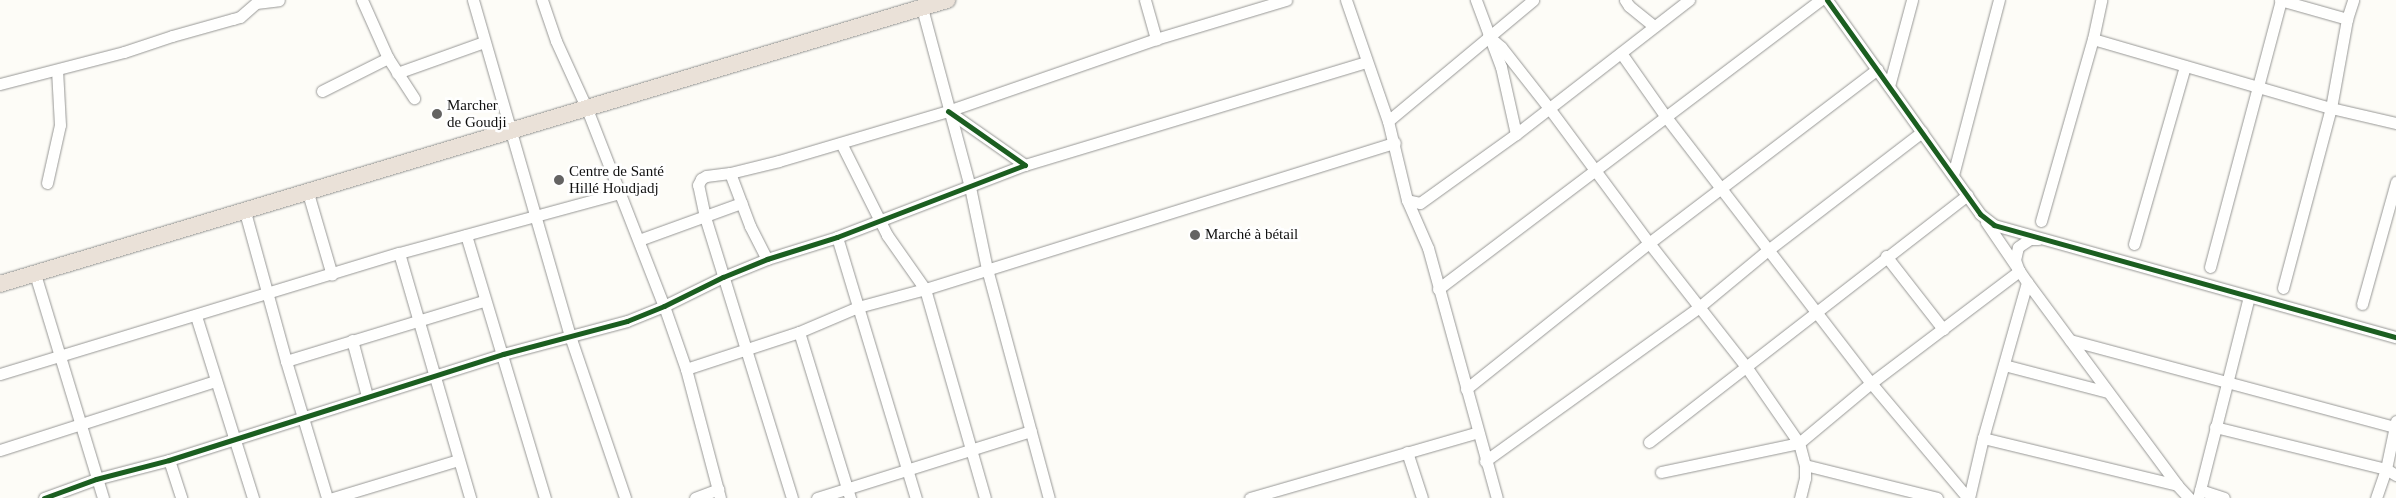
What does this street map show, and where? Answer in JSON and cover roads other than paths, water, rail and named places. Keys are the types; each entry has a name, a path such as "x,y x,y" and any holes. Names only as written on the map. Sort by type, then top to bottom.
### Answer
{"highway":[{"path":"0,284 946,0"}],"street":[{"path":"0,84 57,70 240,17 256,3 278,0"},
{"path":"362,0 388,58 414,98"},
{"path":"473,0 570,336 625,498"},
{"path":"542,0 556,41 587,109 639,240 686,369 719,494 695,498"},
{"path":"1145,0 1156,39"},
{"path":"792,498 705,217 698,185 701,180 706,176 730,173 948,111 1156,39 1286,0"},
{"path":"1346,0 1395,143 1407,200 1428,248 1485,461 1497,498"},
{"path":"1476,0 1501,67 1516,134"},
{"path":"1388,121 1533,0"},
{"path":"1624,0 1654,26"},
{"path":"1407,200 1420,203 1516,134 1688,0"},
{"path":"1438,289 1820,0"},
{"path":"1827,0 1953,175 2019,271 2177,485 2189,498"},
{"path":"1889,86 1912,0"},
{"path":"1953,175 1999,0"},
{"path":"2041,221 2093,39 2101,0"},
{"path":"2210,267 2281,0 2347,18"},
{"path":"2283,288 2331,108 2347,18 2353,0"},
{"path":"922,8 948,111 970,186 987,269 1049,498"},
{"path":"1488,36 1501,47 1549,108 1649,243 1747,368 1799,443 1806,465 1806,478 1800,498"},
{"path":"2093,39 2331,108 2396,123"},
{"path":"397,73 484,42"},
{"path":"1621,53 1666,117 1871,383 1969,498"},
{"path":"322,91 388,58"},
{"path":"44,498 96,480 168,460 503,354 618,324 664,306 723,277 767,259 837,237 1026,165 1366,62"},
{"path":"2134,244 2185,66"},
{"path":"1466,388 1649,243 1877,69"},
{"path":"48,184 60,125 57,70"},
{"path":"948,111 1026,165"},
{"path":"1485,461 1699,307 1768,250 1922,132"},
{"path":"841,142 879,220 925,289 985,498"},
{"path":"686,369 799,332 858,307 925,289 1395,143"},
{"path":"730,173 741,203 767,259"},
{"path":"2362,304 2396,182"},
{"path":"308,193 332,275"},
{"path":"0,374 332,275 399,253 620,193"},
{"path":"1649,442 1747,368 1816,310 1967,195"},
{"path":"639,240 741,203"},
{"path":"245,212 286,361 327,498"},
{"path":"1980,214 1994,225 2042,240 2396,336"},
{"path":"466,235 484,301 503,354 545,498"},
{"path":"837,237 916,498"},
{"path":"2019,271 2015,260 2018,247 2030,240 2042,240"},
{"path":"399,253 470,498"},
{"path":"1886,256 1942,329"},
{"path":"1661,472 1799,443 1871,383 2019,271"},
{"path":"35,274 103,498"},
{"path":"1969,498 1983,438 2027,282"},
{"path":"2224,498 2199,494 2250,296"},
{"path":"286,361 484,301"},
{"path":"196,316 253,498"},
{"path":"799,332 849,494"},
{"path":"352,340 367,396"},
{"path":"2070,340 2395,424 2391,472 2376,498"},
{"path":"2004,365 2108,392"},
{"path":"0,450 215,381"},
{"path":"2215,427 2391,472"},
{"path":"817,498 849,494 907,469 1031,431"},
{"path":"1250,498 1478,432"},
{"path":"1983,438 2177,485"},
{"path":"1407,452 1422,498"},
{"path":"168,460 181,498"},
{"path":"333,498 458,460"},
{"path":"1806,465 1937,498"}],"place":[{"name":"Marcher de Goudji","path":"437,114"},
{"name":"Centre de Santé Hillé Houdjadj","path":"559,180"},
{"name":"Marché à bétail","path":"1195,235"}]}
